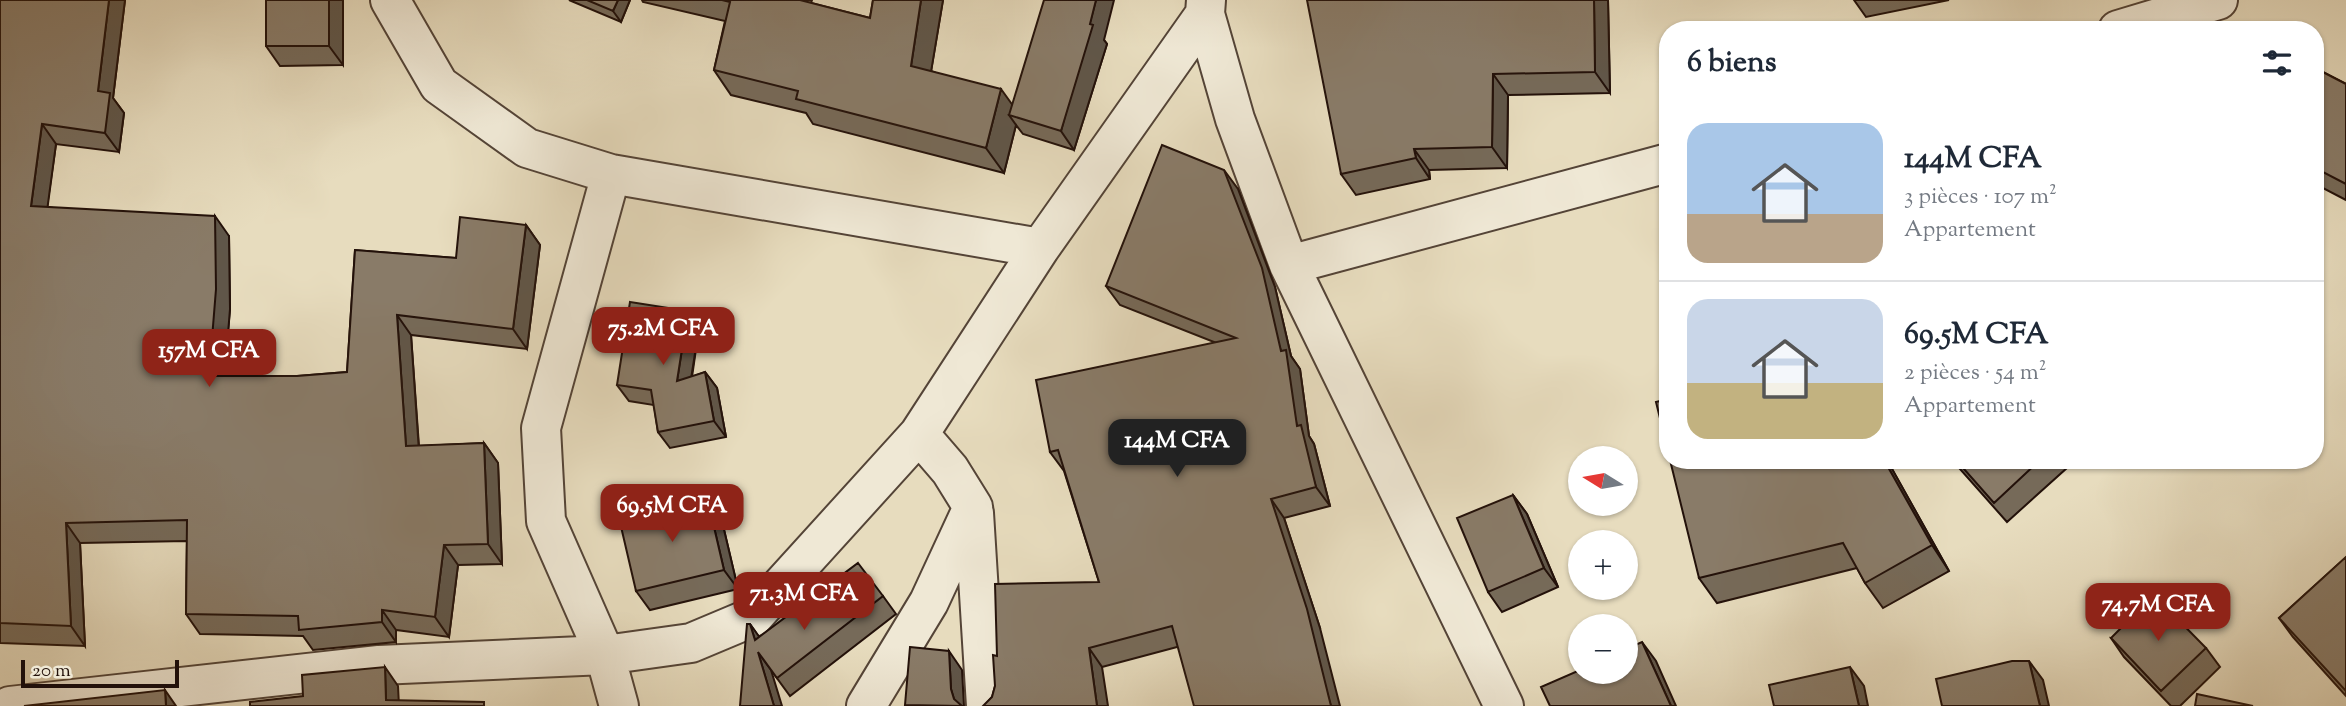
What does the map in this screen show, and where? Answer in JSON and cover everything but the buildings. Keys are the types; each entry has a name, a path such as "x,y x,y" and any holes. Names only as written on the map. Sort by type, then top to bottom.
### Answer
{"street":[{"path":"390,0 439,85 527,148 611,174 1040,248"},
{"path":"2148,21 2218,0"},
{"path":"9,706 379,665 605,655 691,643 753,618 919,434 1040,248 1206,7"},
{"path":"1206,7 1235,119 1289,265 1504,706"},
{"path":"1289,265 1659,165"},
{"path":"611,174 541,428 546,521 605,655 619,706"},
{"path":"919,434 950,470 973,507 986,706"},
{"path":"866,706 929,602 973,507"}]}
